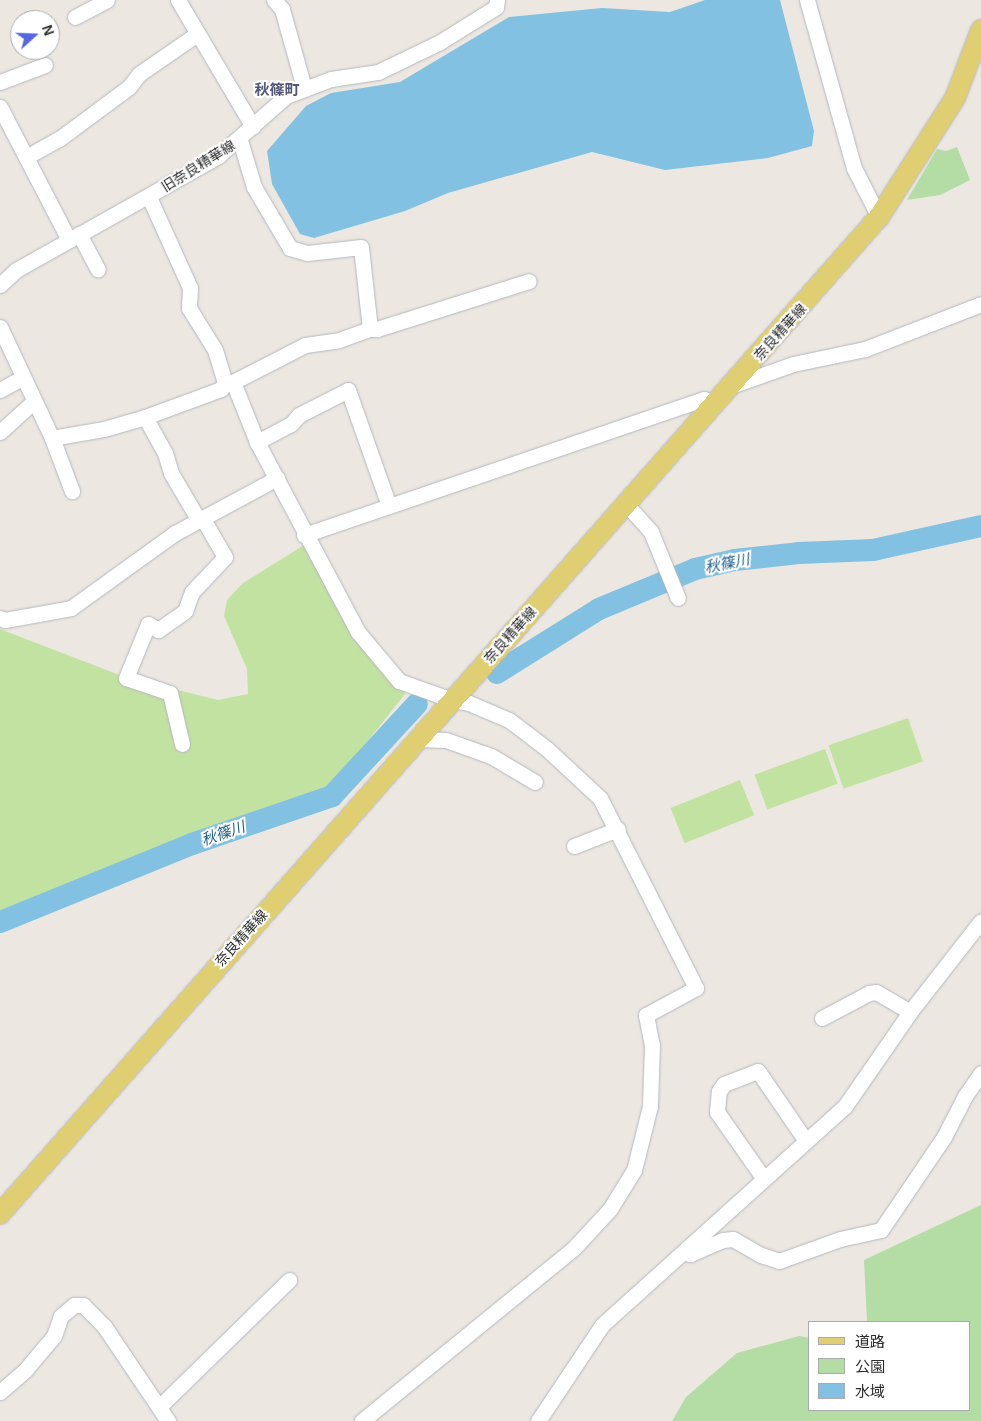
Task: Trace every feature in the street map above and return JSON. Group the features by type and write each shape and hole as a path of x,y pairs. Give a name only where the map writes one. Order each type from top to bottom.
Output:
{"main road":[{"name":"奈良精華線","path":"0,1214 879,217 955,98 981,30"}],"street":[{"path":"75,17 107,0"},
{"path":"178,0 253,127"},
{"path":"274,0 282,9 304,88"},
{"name":"旧奈良精華線","path":"0,285 16,270 150,196 240,140 276,104 304,88 331,79 378,72 440,42 496,7 497,0"},
{"path":"807,0 854,168 879,217"},
{"path":"26,157 67,133 129,87 140,74 197,34"},
{"path":"0,82 45,65"},
{"path":"0,107 26,157 74,237 98,268"},
{"path":"240,140 254,187 290,248 307,253 361,247 370,329"},
{"path":"150,196 190,288 189,308 215,350 257,442 304,534 358,632 399,681 452,700 469,703 509,720 548,749 600,798 618,829 696,988 646,1015 652,1045 650,1106 634,1170 610,1209 574,1248 362,1421"},
{"path":"52,438 104,429 146,417 221,389 229,382 306,344 339,340 370,329 377,330 529,281"},
{"path":"731,386 793,364 865,349 981,304"},
{"path":"0,327 10,345 33,402 52,438 72,491"},
{"path":"0,390 22,378"},
{"path":"257,442 291,424 299,415 348,390 389,506"},
{"path":"304,534 704,399 716,404"},
{"path":"0,432 33,402"},
{"path":"146,417 165,453 171,473 225,557 192,592 185,611 158,630 148,624 126,678 170,693 182,744"},
{"path":"0,618 5,620 71,608 201,519 277,478"},
{"path":"627,505 651,532 676,594"},
{"path":"417,739 446,740 491,756 535,782"},
{"path":"574,846 618,829"},
{"path":"538,1421 602,1325 845,1106 910,1012 981,921"},
{"path":"822,1018 869,992 876,992 910,1012"},
{"path":"764,1179 717,1112 719,1091 724,1084 758,1071 806,1141"},
{"path":"687,1248 690,1254 723,1240 733,1239 761,1255 779,1261 840,1239 881,1230 944,1137 965,1096 981,1073"},
{"path":"159,1407 289,1280"},
{"path":"0,1392 26,1369 54,1336 60,1316 74,1305 84,1305 104,1326 168,1421"}],"green space":[{"path":"957,147 970,180 940,195 907,200 937,149 946,151"},
{"path":"304,545 357,637 405,694 329,790 318,796 225,827 0,918 0,629 122,676 218,700 248,694 247,669 224,616 227,600 243,583"},
{"path":"908,718 923,761 844,789 829,745"},
{"path":"825,749 838,784 767,809 755,775"},
{"path":"740,780 754,815 685,843 670,808"},
{"path":"981,1205 981,1421 672,1421 686,1397 737,1353 799,1336 808,1338 808,1411 971,1411 971,1321 867,1321 864,1260"}],"water":[{"path":"705,0 780,0 814,131 812,146 768,158 665,170 592,152 448,193 405,211 314,238 300,234 272,184 267,151 306,106 331,93 400,82 509,17 602,8 670,12"}],"waterway":[{"name":"秋篠川","path":"497,673 599,609 695,569 735,560 799,553 873,550 981,526"},
{"name":"秋篠川","path":"0,922 192,844 332,796 417,704"}],"district":[{"name":"秋篠町","path":"277,90"}]}
